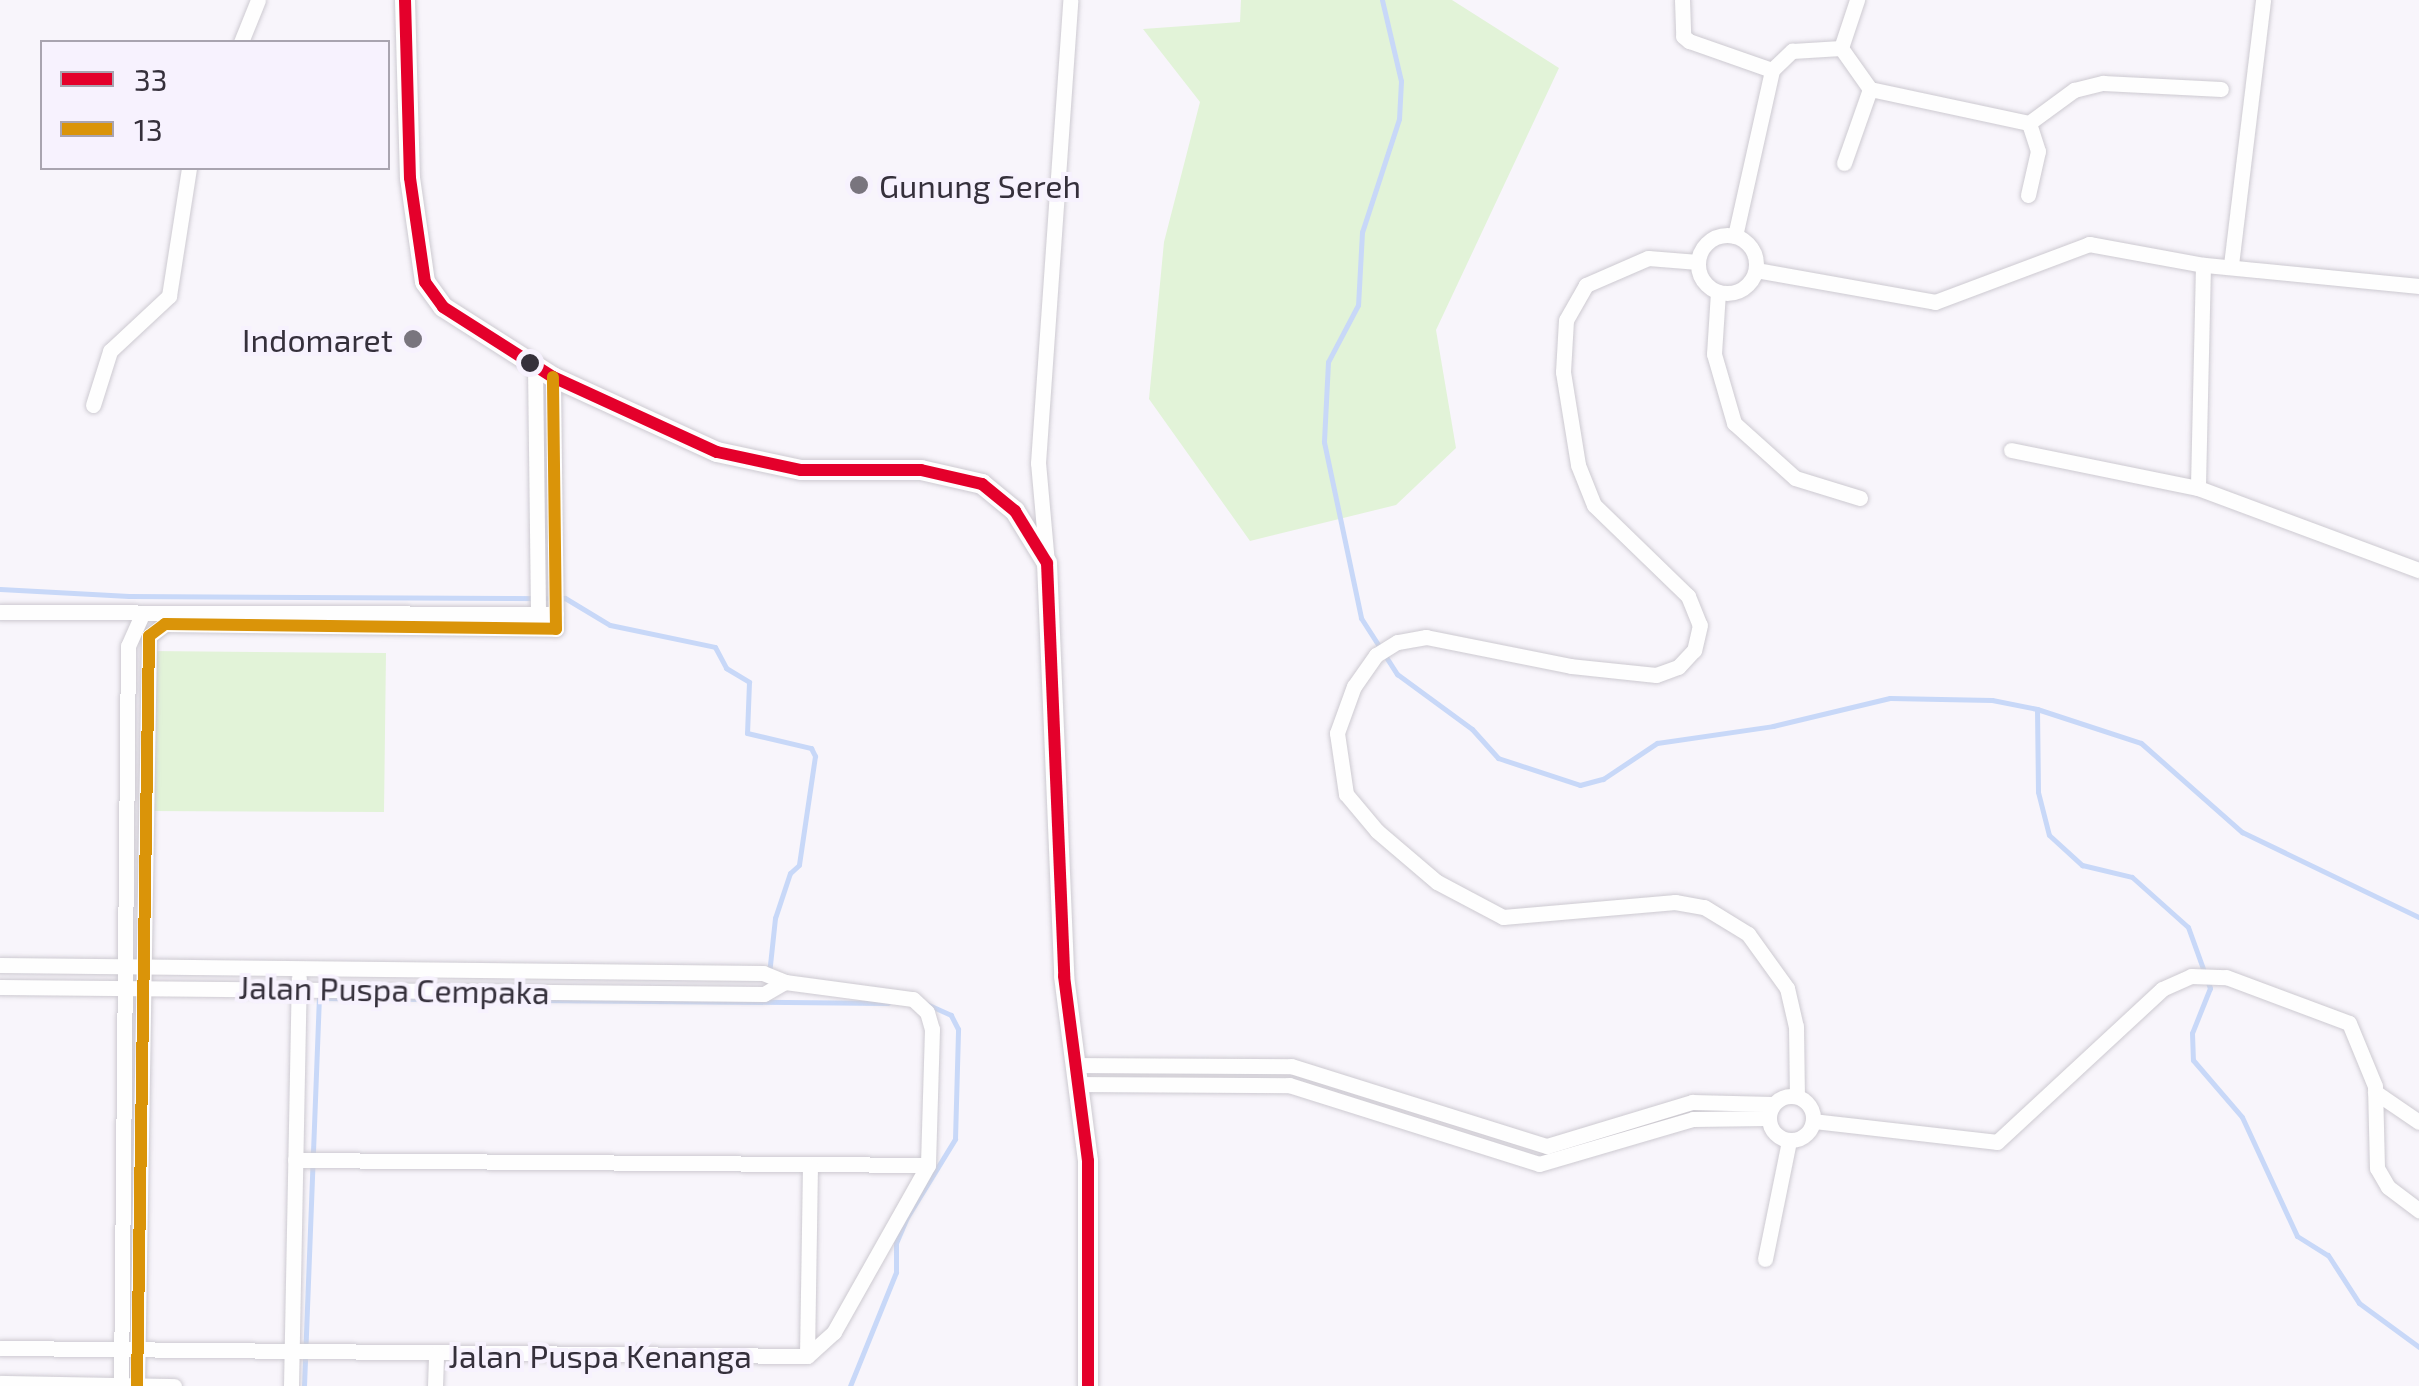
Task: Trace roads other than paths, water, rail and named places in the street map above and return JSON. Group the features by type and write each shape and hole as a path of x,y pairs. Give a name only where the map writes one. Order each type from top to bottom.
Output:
{"main road":[{"path":"405,0 410,178 425,282 443,307 544,372 758,464 921,470 982,484 1016,512 1047,563 1064,976 1088,1161 1088,1386"}],"street":[{"path":"242,40 258,0"},
{"path":"1047,563 1038,463 1070,0"},
{"path":"1682,0 1682,36 1689,42 1772,70"},
{"path":"1841,48 1856,0"},
{"path":"2231,265 2263,0"},
{"path":"1735,236 1772,70 1792,51 1841,48"},
{"path":"1841,48 1870,89 2029,123 2074,90 2103,83 2221,90"},
{"path":"1844,164 1870,89"},
{"path":"2028,196 2038,151 2029,123"},
{"path":"93,405 110,351 169,296 190,170"},
{"path":"1735,236 1752,249 1756,270 1742,290 1718,292 1702,280 1698,262 1715,238 1735,236"},
{"path":"1756,270 1935,302 2088,244 2203,265 2419,286"},
{"path":"1698,262 1648,258 1586,286 1566,320 1563,372 1578,465 1594,505 1688,596 1700,625 1694,650 1678,668 1656,675 1571,666 1426,637 1397,642 1376,655 1354,686 1337,733 1346,794 1377,832 1437,882 1503,918 1675,902 1704,907 1748,934 1787,988 1796,1026 1797,1096"},
{"path":"2198,488 2203,265"},
{"path":"1718,292 1714,354 1734,423 1795,478 1860,498"},
{"path":"0,612 538,621 556,629 544,372"},
{"path":"538,621 544,372"},
{"path":"2011,450 2198,488 2419,570"},
{"path":"129,1385 133,964 128,646 142,614"},
{"path":"133,964 146,646 155,628 538,621"},
{"path":"128,646 146,646"},
{"name":"Jalan Puspa Cempaka","path":"0,965 763,973 785,982 921,1004 932,1030 928,1165"},
{"path":"291,1386 299,970"},
{"path":"616,972 616,992"},
{"path":"763,973 764,994 785,982"},
{"path":"1813,1122 1997,1142 2162,989 2204,974 2250,982 2349,1023 2370,1066 2377,1168 2388,1187 2419,1210"},
{"name":"Jalan Puspa Cempaka","path":"0,986 764,994"},
{"path":"1078,1074 1273,1063 1547,1146 1692,1102 1771,1111"},
{"path":"1078,1074 1289,1085 1448,1138 1548,1163 1693,1119 1771,1111 1797,1096"},
{"path":"2374,1092 2419,1122"},
{"path":"1771,1111 1774,1132 1789,1140 1805,1136 1813,1122 1810,1106 1797,1096"},
{"path":"1448,1138 1455,1120"},
{"path":"1765,1259 1789,1140"},
{"path":"295,1160 928,1165"},
{"path":"807,1356 828,1341 928,1165"},
{"path":"807,1356 810,1166"},
{"name":"Jalan Puspa Kenanga","path":"0,1348 807,1356"},
{"path":"436,1354 436,1386"},
{"path":"0,1383 174,1386"}],"waterway":[{"path":"1382,0 1401,81 1399,119 1362,232 1358,305 1328,362 1324,442 1361,618 1397,674 1472,729 1498,758 1580,785 1603,779 1657,743 1773,726 1890,698 1992,700 2037,709 2141,743 2242,832 2419,917"},
{"path":"0,589 129,596 565,598 610,625 715,647 726,668 749,682 747,733 811,748 815,756 799,865 790,873 775,918 769,974"},
{"path":"2037,709 2038,792 2049,835 2082,865 2132,877 2188,927 2210,988 2192,1033 2193,1060 2242,1117 2297,1236 2328,1255 2359,1303 2419,1347"},
{"path":"304,1386 319,998 888,1003"},
{"path":"850,1386 896,1272 896,1243 906,1219 955,1139 958,1029 951,1015 924,1003"}],"place":[{"name":"Gunung Sereh","path":"859,185"},
{"name":"Indomaret","path":"413,339"}]}
